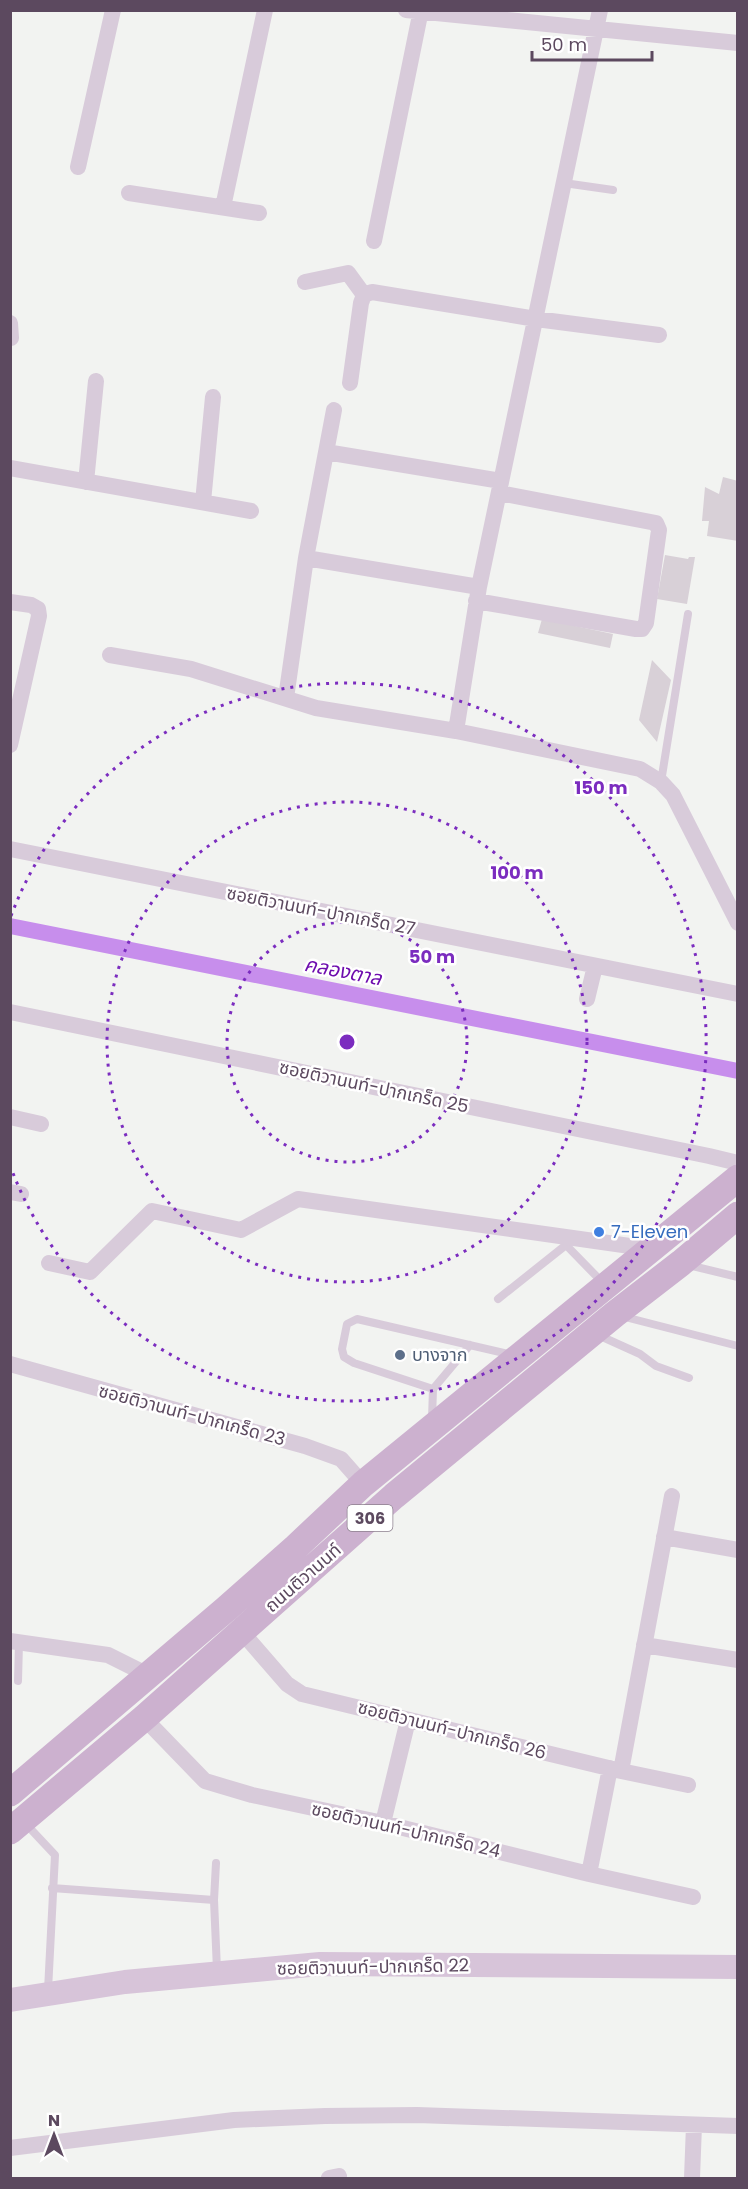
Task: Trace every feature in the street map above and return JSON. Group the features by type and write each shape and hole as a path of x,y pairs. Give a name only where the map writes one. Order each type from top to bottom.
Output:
{"main road":[{"name":"ถนนติวานนท์","path":"10,1793 296,1547 363,1484 738,1178"},
{"name":"ถนนติวานนท์","path":"16,1826 144,1718 394,1496 738,1215"}],"street":[{"path":"78,167 113,10"},
{"path":"223,207 265,10"},
{"path":"456,731 477,594 600,10"},
{"path":"374,241 416,11 738,43"},
{"path":"129,193 259,213"},
{"path":"304,282 348,273 364,295"},
{"path":"350,383 361,303 364,295 372,292 536,319 659,335"},
{"path":"10,323 11,338"},
{"path":"86,482 96,381"},
{"path":"203,502 213,397"},
{"path":"286,698 306,558 334,410"},
{"path":"306,558 636,630 642,629 646,623 659,530 656,524 500,487 326,452"},
{"path":"10,468 251,511"},
{"path":"10,602 31,605 38,609 39,616 11,737"},
{"path":"110,656 191,669 316,708 456,731 640,769 661,782 673,795 738,923"},
{"name":"ซอยติวานนท์-ปากเกร็ด 27","path":"10,849 738,994"},
{"path":"587,999 595,966"},
{"name":"ซอยติวานนท์-ปากเกร็ด 25","path":"10,1012 709,1156 738,1164"},
{"path":"10,1117 41,1124"},
{"path":"50,1263 90,1272 152,1212 241,1230 298,1199 651,1249"},
{"name":"ซอยติวานนท์-ปากเกร็ด 23","path":"10,1364 305,1446 340,1459 363,1484"},
{"path":"589,1874 644,1645 672,1496"},
{"path":"664,1537 738,1550"},
{"name":"ซอยติวานนท์-ปากเกร็ด 26","path":"241,1632 287,1684 303,1694 688,1785"},
{"path":"15,1642 108,1655 148,1675"},
{"path":"644,1645 738,1660"},
{"name":"ซอยติวานนท์-ปากเกร็ด 24","path":"144,1718 205,1781 252,1795 383,1823 693,1897"},
{"path":"383,1823 408,1719"},
{"name":"ซอยติวานนท์-ปากเกร็ด 22","path":"10,2000 125,1982 320,1964 738,1967"},
{"path":"10,2148 234,2120 325,2116 417,2115 738,2126"},
{"path":"693,2178 694,2125"}],"lane":[{"path":"564,183 613,190"},
{"path":"661,782 688,614"},
{"path":"498,1299 566,1245 606,1286"},
{"path":"681,1263 738,1277"},
{"path":"615,1314 738,1346"},
{"path":"433,1389 354,1363 344,1357 342,1348 346,1324 357,1319 519,1357"},
{"path":"594,1333 640,1354 656,1366 689,1378"},
{"path":"431,1428 433,1389 470,1345"},
{"path":"15,1642 18,1681"},
{"path":"16,1826 55,1855 48,1993"},
{"path":"216,1863 214,1900 218,1972"},
{"path":"52,1888 214,1900"}],"building":[{"path":"723,477 738,481 738,541 707,536 709,521 702,521 705,487 719,494"},
{"path":"665,555 688,559 695,557 687,604 657,599"},
{"path":"542,619 613,634 610,648 538,633"},
{"path":"652,660 671,680 657,742 639,720"}],"waterway":[{"name":"คลองตาล","path":"10,926 738,1071"}],"place":[{"name":"7-Eleven","path":"599,1232"},
{"name":"บางจาก","path":"400,1355"}]}
